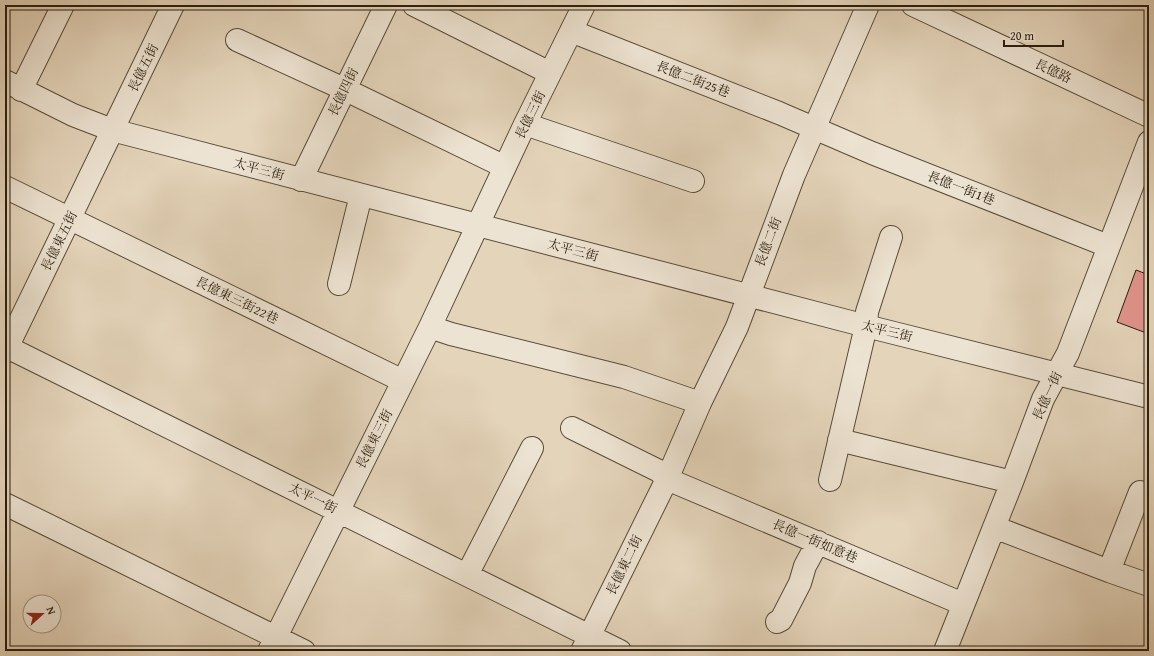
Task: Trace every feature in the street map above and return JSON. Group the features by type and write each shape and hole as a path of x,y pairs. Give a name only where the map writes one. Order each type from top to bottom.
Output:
{"street":[{"path":"13,85 63,5"},
{"name":"長億五街","path":"112,130 173,5"},
{"name":"長億四街","path":"301,180 386,5"},
{"path":"414,5 550,73"},
{"name":"長億三街","path":"478,225 525,124 584,5"},
{"name":"長億二街","path":"667,479 700,403 737,327 794,175 868,5"},
{"name":"長億路","path":"913,5 1149,116"},
{"name":"長億二街25巷","path":"571,31 815,128"},
{"path":"237,40 344,89 505,167"},
{"name":"太平三街","path":"13,85 73,115 112,130 748,296 1149,397"},
{"path":"525,124 693,181"},
{"name":"長億一街1巷","path":"815,128 872,153 1108,246"},
{"name":"長億東五街","path":"6,348 112,130"},
{"name":"長億一街","path":"945,651 1043,399 1068,353 1149,142"},
{"name":"長億東三街22巷","path":"5,187 403,382"},
{"path":"339,284 361,195"},
{"name":"長億東三街","path":"272,644 403,382 478,225"},
{"path":"830,480 866,326 867,312 891,237"},
{"path":"430,327 451,334 624,377 700,403"},
{"name":"太平一街","path":"6,348 467,575 585,643 620,651"},
{"name":"長億一街如意巷","path":"572,428 659,471 667,479 963,604"},
{"path":"839,440 1012,482"},
{"path":"467,575 532,448"},
{"name":"長億東二街","path":"585,643 667,479"},
{"path":"1109,571 1140,492"},
{"path":"5,504 272,644 304,651"},
{"path":"994,527 1149,585"},
{"path":"777,622 781,620 800,583 806,566 818,542"}],"building":[{"path":"1136,270 1149,275 1149,334 1117,322"}]}
